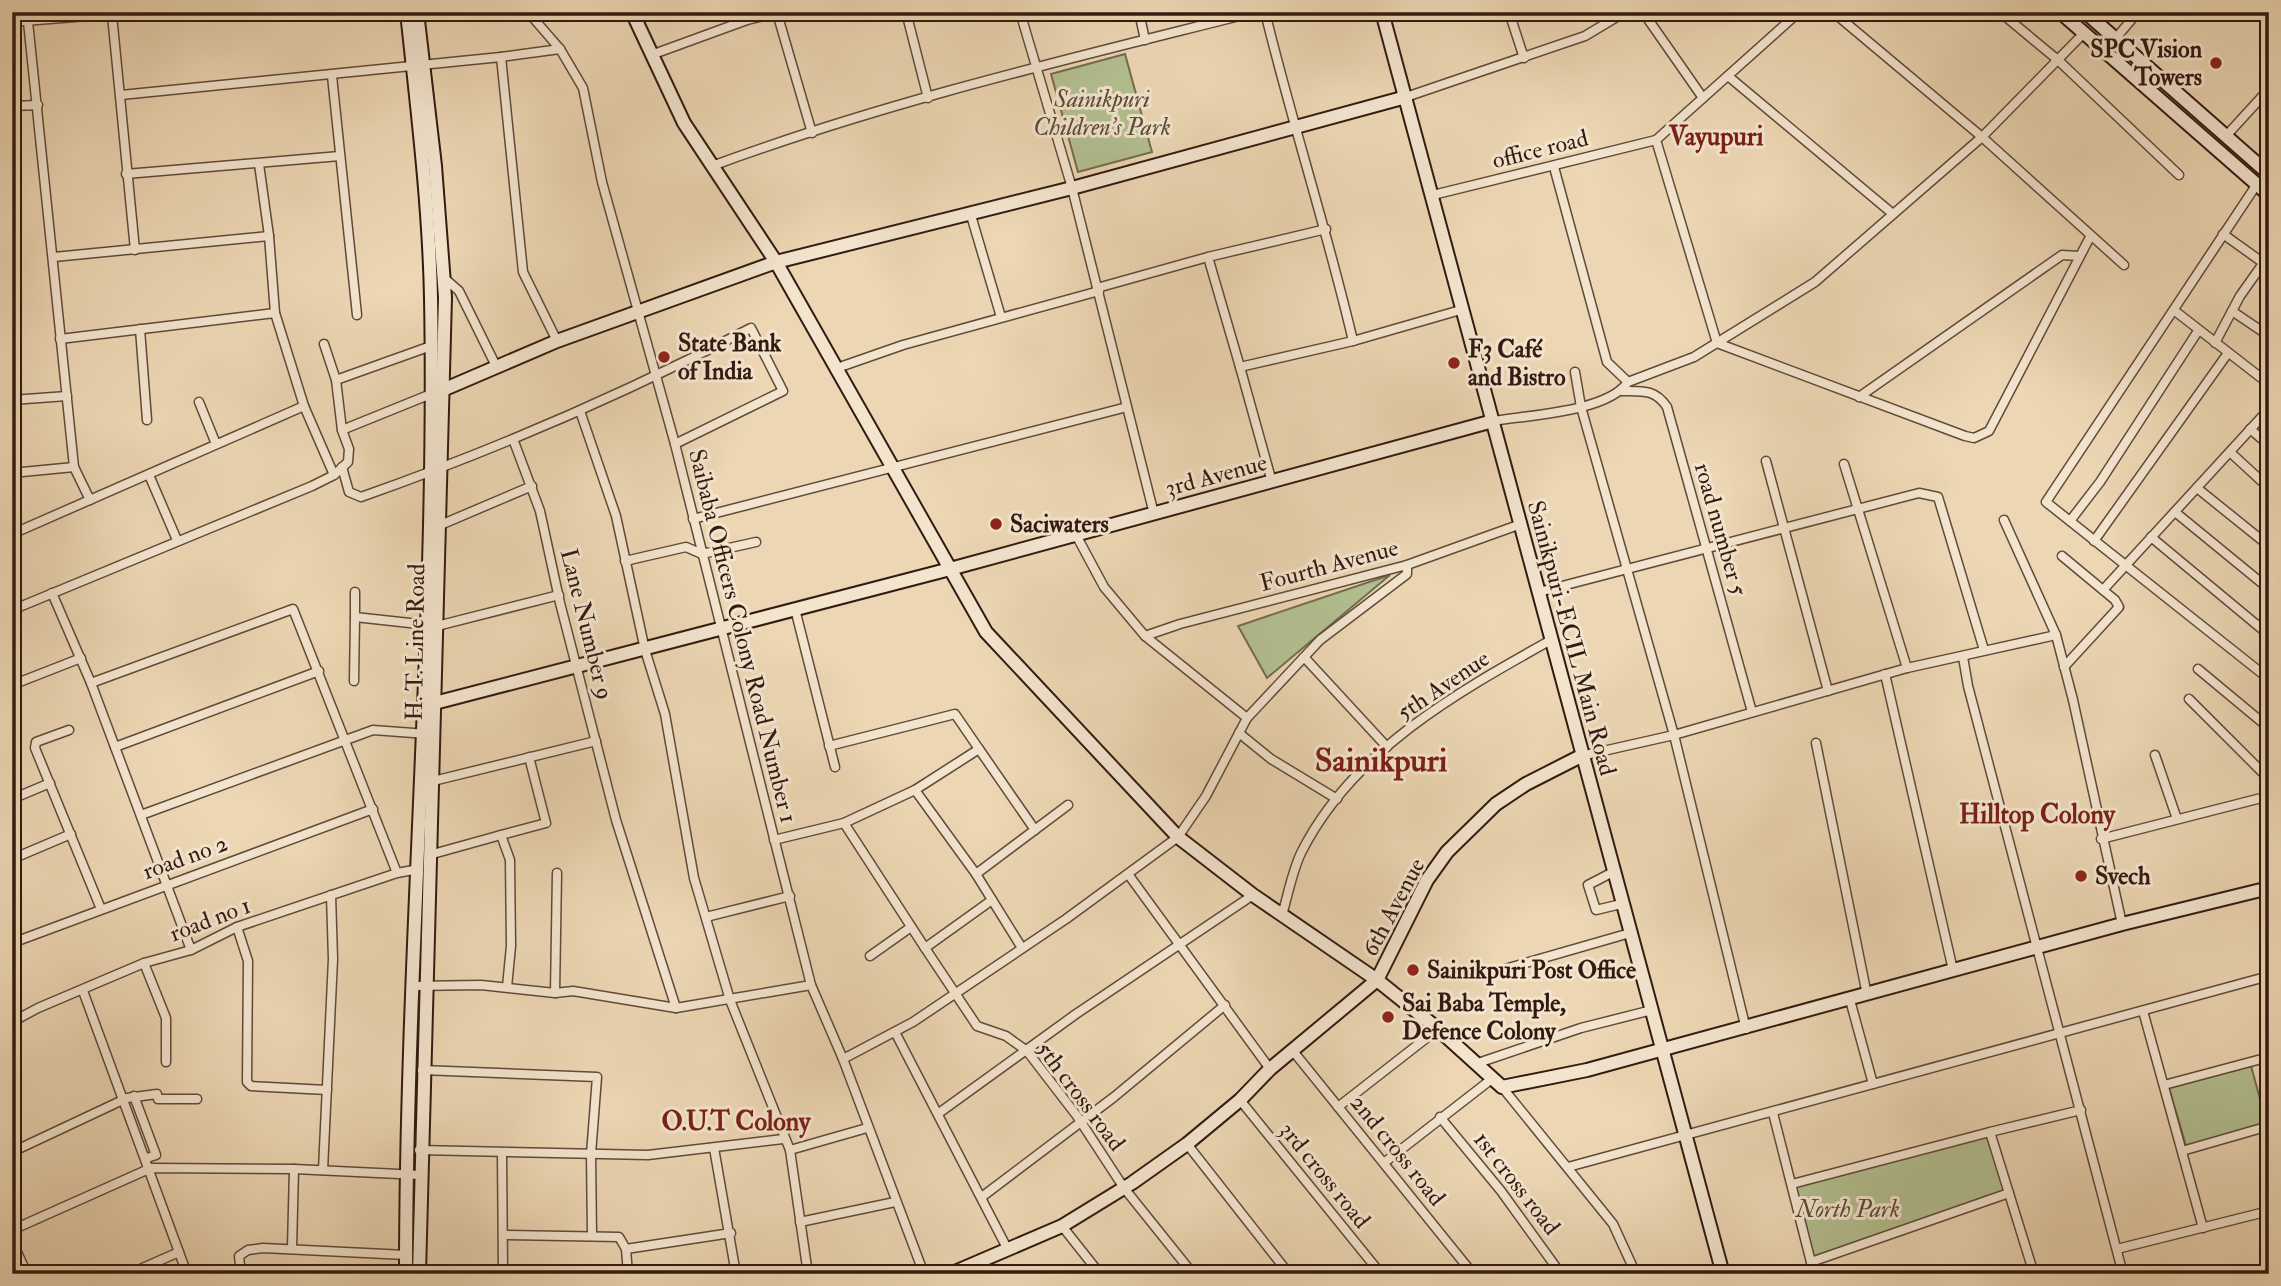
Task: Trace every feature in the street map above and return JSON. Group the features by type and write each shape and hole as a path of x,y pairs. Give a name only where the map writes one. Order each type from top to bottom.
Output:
{"street":[{"path":"12,22 27,17 137,12"},
{"name":"H. T. Line Road","path":"407,12 418,66"},
{"name":"H. T. Line Road","path":"418,12 418,66 437,276 436,470 428,734 432,781 429,855 423,869"},
{"name":"Saibaba Officers Colony Road Number 1","path":"528,12 560,49 583,88 602,181 676,444 811,985 924,1274"},
{"path":"632,12 684,123 776,262 986,632 1178,837 1253,895 1377,980 1478,1063 1498,1083 1613,1224 1634,1273"},
{"path":"906,12 928,98"},
{"path":"1020,12 1072,188 1154,514"},
{"path":"1139,12 1145,40"},
{"path":"712,166 789,138 928,98 1255,12"},
{"path":"1265,12 1326,229 1353,341"},
{"name":"Sainikpuri-ECIL Main Road","path":"1382,12 1723,1274"},
{"path":"1509,12 1524,58"},
{"path":"342,430 557,341 776,262 1072,188 1406,97 1585,36 1625,12"},
{"path":"1643,12 1703,98"},
{"path":"1717,343 1656,140 1799,12"},
{"path":"1833,12 1982,137 2124,265"},
{"path":"2000,12 2059,61 2179,175"},
{"path":"2060,12 2269,195"},
{"path":"2085,12 2269,174"},
{"path":"2115,39 2138,12"},
{"path":"651,55 747,19 778,13 812,133"},
{"path":"112,15 135,250"},
{"path":"27,17 74,467 90,500"},
{"path":"1493,421 1581,407 1622,391 1628,382 1694,357 1815,282 1982,137 2084,33"},
{"path":"121,95 332,76 560,49"},
{"path":"501,57 523,272 557,341"},
{"path":"332,76 357,315"},
{"path":"1728,76 1893,214"},
{"path":"2226,136 2269,89"},
{"path":"12,106 38,105"},
{"name":"office road","path":"1433,195 1656,140"},
{"path":"126,174 341,156"},
{"path":"259,164 270,236 275,313 304,406 334,475"},
{"path":"1554,167 1607,362 1628,382"},
{"path":"2257,184 2046,502 2094,541 2128,564 2269,679"},
{"path":"970,212 1001,317"},
{"path":"837,368 902,345 1208,257 1326,229"},
{"path":"2215,343 2232,311 2267,261 2223,234"},
{"path":"54,257 270,236"},
{"path":"1717,343 1965,436 1981,437 1989,431 2090,237"},
{"path":"1860,397 2062,255 2078,256"},
{"path":"1208,257 1272,482"},
{"path":"437,276 459,291 496,366"},
{"name":"H. T. Line Road","path":"437,276 432,346 437,392"},
{"path":"1240,367 1353,341 1464,309"},
{"path":"2175,311 2269,384"},
{"path":"2232,311 2269,335"},
{"path":"60,339 275,313"},
{"path":"342,467 349,492 360,497 436,470 580,411 658,376 751,328 783,391 676,444"},
{"path":"140,329 147,421"},
{"path":"2070,521 2100,482 2198,331"},
{"path":"12,610 177,540 286,498 334,475 348,462 349,449 342,430 336,380 324,344"},
{"path":"336,380 432,346"},
{"path":"2094,541 2228,353"},
{"path":"1575,372 1581,407 1674,735 1746,1029"},
{"name":"road number 5","path":"1622,391 1647,391 1659,396 1667,407 1752,712"},
{"path":"12,400 66,396"},
{"path":"199,402 216,444"},
{"path":"12,534 304,406"},
{"path":"693,519 1127,407"},
{"path":"2103,590 2269,409"},
{"path":"580,411 616,516 645,650 665,714 694,878 730,1000 783,1139 790,1150 808,1274"},
{"name":"3rd Avenue","path":"429,706 950,569 1493,421"},
{"path":"2250,429 2269,445"},
{"name":"Lane Number 9","path":"513,439 532,486 616,820 676,1009"},
{"path":"2231,453 2269,488"},
{"path":"1766,461 1828,691"},
{"path":"1844,464 1907,668"},
{"path":"12,473 74,467"},
{"path":"149,475 177,540"},
{"path":"434,528 532,486"},
{"path":"2197,488 2269,546"},
{"path":"1539,592 1919,493 1938,497 1984,650"},
{"path":"2175,512 2269,589"},
{"path":"2004,520 2056,635 2122,924"},
{"name":"Fourth Avenue","path":"1145,636 1180,624 1407,565 1521,524"},
{"path":"1075,533 1104,587 1145,636 1247,718"},
{"path":"2151,537 2269,635"},
{"path":"625,561 686,547 702,554 756,542"},
{"path":"2062,556 2119,607 2064,667"},
{"path":"842,1059 895,1032 1022,948 1178,837 1206,796 1247,718 1320,640 1407,574 1407,565"},
{"path":"354,681 355,592"},
{"path":"52,593 91,683 191,950"},
{"path":"355,617 431,625 559,595"},
{"path":"91,683 293,609 397,873"},
{"path":"795,609 835,767"},
{"path":"1581,756 1674,735 1907,668 2056,635"},
{"name":"5th Avenue","path":"1282,915 1301,854 1337,799 1387,747 1451,696 1551,640"},
{"path":"1304,657 1387,747"},
{"path":"1963,657 1968,686 2062,1033 2123,1274"},
{"path":"12,685 80,658"},
{"path":"2198,669 2269,727"},
{"path":"115,747 319,671"},
{"path":"1885,674 1953,970"},
{"path":"2189,699 2269,779"},
{"path":"829,746 955,715 1035,830"},
{"path":"69,730 34,744 101,909"},
{"path":"141,815 339,745 345,739 373,730 428,734"},
{"path":"1239,733 1271,759 1337,799"},
{"name":"H. T. Line Road","path":"419,1274 414,1150 423,869 419,785 428,734"},
{"path":"419,785 596,741"},
{"path":"1816,743 1867,995"},
{"path":"774,840 844,823 915,790 979,749"},
{"path":"2155,755 2177,819"},
{"name":"6th Avenue","path":"1377,980 1427,880 1447,852 1496,804 1526,784 1581,756"},
{"path":"429,855 546,823 529,757"},
{"path":"12,799 50,783"},
{"path":"915,790 976,874 1022,948"},
{"path":"2101,839 2269,796"},
{"path":"976,874 1068,805"},
{"name":"road no 2","path":"12,943 373,809"},
{"name":"5th cross road","path":"844,823 977,1026 1006,1036 1027,1051 1081,1122 1124,1188 1193,1274"},
{"path":"12,859 71,834"},
{"path":"502,835 510,860 511,946 507,987"},
{"name":"road no 1","path":"12,1022 38,1007 83,991 144,963 191,950 237,927 397,873 423,869"},
{"path":"1613,872 1588,886 1596,910 1621,904"},
{"path":"555,993 557,873"},
{"path":"1128,873 1270,1069"},
{"path":"1385,1162 1440,1117 1498,1083 1587,1070 1663,1048 1746,1029 2122,924 2269,888"},
{"path":"323,1170 333,959 331,895"},
{"path":"706,917 790,895"},
{"path":"939,1113 1253,895"},
{"path":"925,948 992,900"},
{"path":"237,927 248,961 249,1084 327,1090"},
{"path":"870,957 911,927"},
{"path":"1504,969 1630,933"},
{"path":"144,963 166,1018 166,1062"},
{"path":"1568,1167 2269,976"},
{"path":"950,1274 1062,1226 1124,1188 1187,1144 1240,1100 1270,1069 1377,980"},
{"path":"420,986 507,987 555,993 573,991 676,1009 811,985"},
{"path":"83,991 121,1100 151,1168 187,1274"},
{"path":"1850,1000 1872,1084"},
{"path":"983,1196 1081,1122 1225,1004"},
{"path":"1478,1063 1581,1028 1652,1010"},
{"path":"2143,1011 2203,1228"},
{"path":"1338,1107 1438,1029"},
{"path":"895,1032 983,1196 1008,1250"},
{"name":"2nd cross road","path":"1293,1051 1473,1274"},
{"path":"2164,1086 2269,1057"},
{"path":"417,1070 597,1077 591,1154 592,1235"},
{"path":"12,1152 134,1096 157,1094 158,1099 197,1099"},
{"path":"134,1096 156,1155 147,1158"},
{"name":"3rd cross road","path":"1240,1100 1381,1274"},
{"path":"1791,1184 2081,1110"},
{"path":"1773,1113 1814,1274"},
{"name":"1st cross road","path":"1440,1117 1501,1191 1561,1274"},
{"path":"2182,1151 2269,1126"},
{"path":"790,1150 867,1128"},
{"path":"1990,1132 2033,1272 2021,1274"},
{"path":"414,1150 648,1155 783,1139"},
{"path":"1187,1144 1289,1274"},
{"path":"714,1148 731,1233 736,1274"},
{"path":"502,1153 503,1274"},
{"path":"12,1230 151,1168 294,1169 414,1175"},
{"path":"292,1248 294,1169"},
{"name":"H. T. Line Road","path":"406,1274 414,1175"},
{"path":"1811,1262 2009,1193"},
{"path":"800,1222 895,1202"},
{"path":"2116,1249 2269,1211"},
{"path":"1062,1226 1100,1274"},
{"path":"626,1249 731,1233"},
{"path":"503,1235 619,1237 626,1249 628,1274"},
{"path":"12,1241 27,1274"},
{"path":"241,1274 239,1255 248,1250 292,1248 406,1255"},
{"path":"130,1274 179,1252"}],"green space":[{"name":"Sainikpuri Children's Park","path":"1125,54 1152,152 1078,172 1051,74"},
{"path":"1390,575 1267,678 1238,626"},
{"path":"2251,1066 2267,1124 2186,1146 2169,1088"},
{"name":"North Park","path":"1990,1132 2009,1193 1811,1262 1792,1184"}],"place":[{"name":"SPC Vision Towers","path":"2216,63"},
{"name":"State Bank of India","path":"664,357"},
{"name":"F3 Café and Bistro","path":"1454,363"},
{"name":"Saciwaters","path":"996,524"},
{"name":"Svech","path":"2081,876"},
{"name":"Sainikpuri Post Office","path":"1413,970"},
{"name":"Sai Baba Temple, Defence Colony","path":"1388,1017"}],"district":[{"name":"Vayupuri","path":"1716,136"},
{"name":"Sainikpuri","path":"1381,760"},
{"name":"Hilltop Colony","path":"2037,814"},
{"name":"O.U.T Colony","path":"736,1121"}]}
